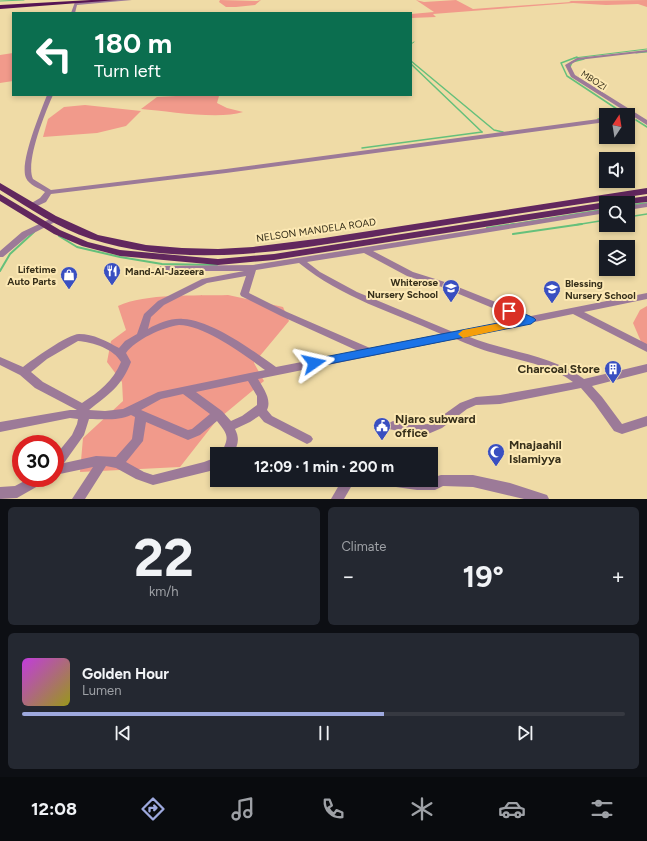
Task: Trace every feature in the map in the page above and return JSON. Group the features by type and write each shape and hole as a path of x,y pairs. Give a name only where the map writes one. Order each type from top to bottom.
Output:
{"highway":[{"path":"0,4 37,0"},
{"path":"49,2 54,0"},
{"path":"0,4 100,0"},
{"path":"0,4 76,3 116,0"}],"main road":[{"name":"NELSON MANDELA ROAD","path":"0,186 55,220 95,237 140,247 179,252 232,252 270,249 647,191"},
{"name":"NELSON MANDELA ROAD","path":"0,197 43,224 85,244 120,253 218,262 274,257 599,206"},
{"path":"635,201 647,199"}],"street":[{"path":"73,12 76,3 130,0"},
{"name":"MBOZI","path":"623,108 573,76 566,65 577,59 647,51"},
{"path":"50,96 40,119 28,164 27,174 29,179 49,192 234,170 599,121"},
{"path":"635,116 647,114"},
{"name":"MBOZI","path":"635,116 647,123"},
{"path":"33,206 43,200 49,192"},
{"path":"635,207 647,205"},
{"path":"141,336 147,316 161,303 205,281 301,261 599,212"},
{"path":"0,255 18,238 43,224 55,220"},
{"path":"367,251 410,274 445,285 531,320"},
{"path":"301,261 311,271 335,284 455,336 485,347 517,354 554,367 584,384 605,408 618,428 647,421"},
{"path":"161,268 252,270"},
{"path":"252,270 244,294 284,314 369,352"},
{"path":"136,413 158,396 274,371 455,336 647,296"},
{"path":"574,311 647,348"},
{"path":"121,353 130,340 167,324 184,322 195,324 257,358 274,371"},
{"path":"0,426 84,411 113,386 123,371 126,362 121,353 93,339 77,337 44,356 24,372"},
{"path":"0,361 24,372 39,385 84,411 105,415 136,413 188,435 196,432 218,414"},
{"path":"392,426 424,429 432,428 457,408 477,401 506,399 584,384 647,368"},
{"path":"229,427 261,410 264,402 251,376"},
{"path":"185,390 218,414 229,427 233,444 231,447"},
{"path":"261,410 268,419 307,439"},
{"path":"64,455 77,439 82,428 84,411"},
{"path":"118,463 137,441 139,434 136,413"},
{"path":"78,499 103,461"},
{"path":"64,468 90,462 103,461 118,463 145,479 153,480 210,465"},
{"path":"438,482 441,480 473,481 510,489 543,499"},
{"path":"0,492 16,492 25,487"},
{"path":"337,499 345,487"}],"shaded area":[{"path":"220,0 261,0 255,5 226,7 219,2"},
{"path":"416,0 424,2 456,0 473,9 571,2 569,1 647,0 647,7 638,4 606,5 573,3 433,14 436,17 412,18 412,14 434,12"},
{"path":"12,53 12,81 0,83 0,55"},
{"path":"219,96 217,103 227,108 243,112 207,115 141,109 157,97"},
{"path":"85,105 141,111 126,126 97,133 43,137 48,119 64,107"},
{"path":"228,295 283,307 289,321 254,363 264,381 216,421 180,467 80,472 83,438 123,401 122,382 107,362 111,341 126,330 118,306 129,302 156,297"},
{"path":"647,306 647,349 642,344 633,323 640,310"}],"waterway":[{"path":"0,1 24,0"},
{"path":"574,58 647,49"},
{"path":"636,53 647,52"},
{"path":"574,58 561,63 567,76 615,108"},
{"path":"570,67 572,62 584,59"},
{"path":"412,62 494,130 503,132"},
{"path":"362,148 482,132 412,65"},
{"path":"636,120 647,127"},
{"path":"635,204 647,203"},
{"path":"508,225 599,210"},
{"path":"635,216 647,214"},
{"path":"575,225 599,221"},
{"path":"487,228 514,224"},
{"path":"513,234 582,224"},
{"path":"0,271 10,254 34,232"},
{"path":"59,236 77,247 120,257 162,264 217,265"}],"slow traffic":[{"path":"463,334 511,324"}],"place":[{"name":"Mand-Al-Jazeera","path":"112,286"},
{"name":"Lifetime Auto Parts","path":"69,290"},
{"name":"Whiterose Nursery School","path":"451,303"},
{"name":"Blessing Nursery School","path":"552,304"},
{"name":"Charcoal Store","path":"613,384"},
{"name":"Njaro subward office","path":"382,441"},
{"name":"Mnajaahil Islamiyya","path":"496,467"}],"route":[{"path":"314,363 531,320 509,311"}]}
